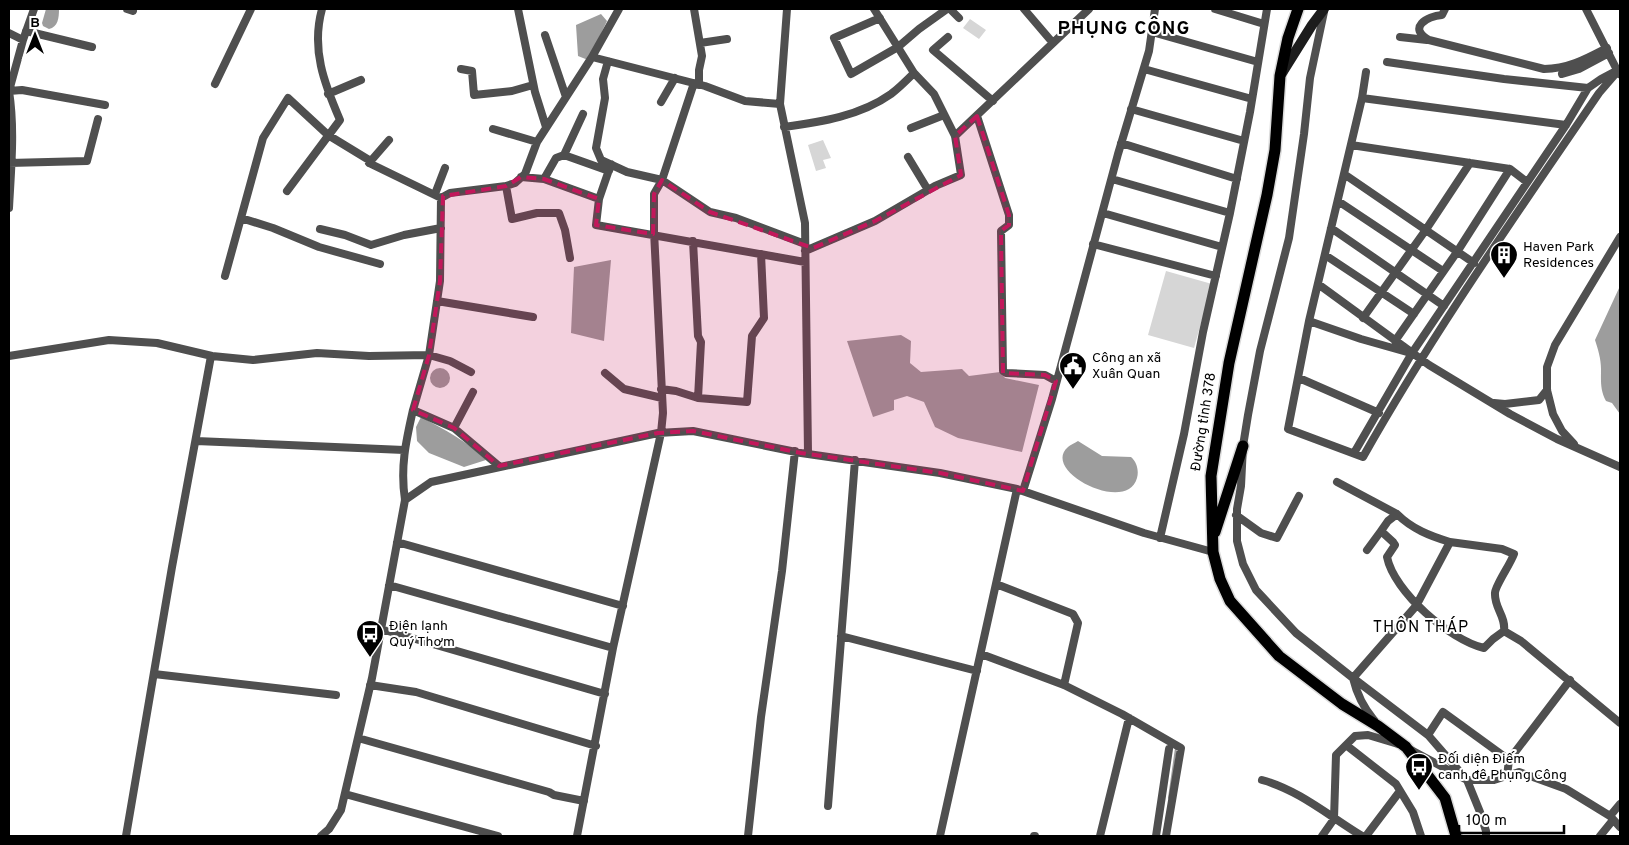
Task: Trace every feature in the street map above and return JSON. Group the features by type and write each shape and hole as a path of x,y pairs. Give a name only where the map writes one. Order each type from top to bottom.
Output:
{"main road":[{"name":"Đường tỉnh 378","path":"1298,9 1288,38 1280,76 1275,150 1267,195 1229,363 1210,476 1213,552 1220,579 1230,601 1279,656 1342,704 1378,726 1406,747 1445,798 1456,836"},
{"path":"1280,76 1312,25 1325,9"},
{"path":"1213,539 1243,446"}],"street":[{"path":"34,9 9,91 22,90 105,105"},
{"path":"215,84 251,9"},
{"path":"287,191 340,120 325,86 317,50 318,23 322,9"},
{"path":"518,9 533,85 546,127"},
{"path":"225,276 263,138 288,98 328,135 369,160 369,162 438,196 506,186 515,183 525,174 537,142 592,58 619,9"},
{"path":"577,836 596,746 613,648 662,433 654,194 662,180 697,84 702,56 694,9"},
{"path":"787,9 780,104 805,223 808,453"},
{"path":"564,154 610,168 662,180 710,212 736,218 805,248 875,221 928,190 961,175 955,136 934,94 914,73 874,9"},
{"path":"880,18 834,38 851,74 898,47 918,29 949,9 959,18"},
{"path":"1024,9 1053,43"},
{"path":"955,136 1088,9"},
{"path":"940,836 996,584 1020,490 1056,381 1121,143 1144,69 1149,51 1155,9"},
{"path":"1215,9 1264,24"},
{"path":"1160,538 1184,434 1203,332 1237,179 1267,9"},
{"path":"1325,9 1310,78 1304,134 1288,238 1260,351 1243,446 1241,486 1236,515 1237,541 1243,564 1256,590 1296,633 1428,734 1467,780 1480,812 1486,836"},
{"path":"1429,40 1422,36 1420,25 1423,20 1442,15 1445,9"},
{"path":"1586,9 1619,73"},
{"path":"26,31 92,47"},
{"path":"1152,32 1258,62"},
{"path":"9,33 23,40"},
{"path":"545,34 566,97"},
{"path":"948,37 933,50 993,101"},
{"path":"1400,37 1429,40 1544,69 1563,68 1608,50"},
{"path":"700,43 727,39"},
{"path":"1562,74 1579,69 1608,50"},
{"path":"592,58 697,84 745,101 780,104"},
{"path":"608,61 603,80 606,98 596,148 601,160 610,168"},
{"path":"1387,62 1504,79 1588,88"},
{"path":"461,69 472,71 474,95 512,91 533,85"},
{"path":"1144,69 1252,99"},
{"path":"1366,72 1362,98 1309,321 1288,429 1363,457 1421,360 1599,93 1619,73"},
{"path":"784,127 825,121 860,110 892,94 914,73"},
{"path":"1354,453 1376,412 1412,354 1566,125 1588,88 1601,79 1619,73"},
{"path":"661,102 675,78"},
{"path":"328,94 361,80"},
{"path":"9,91 12,108 9,208"},
{"path":"1362,98 1566,125"},
{"path":"1131,109 1244,141"},
{"path":"544,179 556,158 564,154 583,114"},
{"path":"911,128 944,115"},
{"path":"977,116 1009,214 1009,225 1001,231 1003,370 1006,373 1045,375 1056,381"},
{"path":"10,163 87,162 98,119"},
{"path":"492,129 537,142"},
{"path":"369,162 389,140"},
{"path":"1121,143 1237,179"},
{"path":"1351,144 1510,169 1527,182"},
{"path":"908,157 928,190"},
{"path":"1363,318 1425,231 1470,163"},
{"path":"321,836 330,833 341,810 345,794 370,685 405,500 402,485 404,450 429,354 440,281 441,228 438,196 445,168"},
{"path":"610,168 599,200 596,225 805,262"},
{"path":"1395,341 1457,252 1510,169"},
{"path":"1344,174 1474,263"},
{"path":"521,177 544,179 599,200"},
{"path":"1112,179 1230,213"},
{"path":"506,186 512,219 537,213 559,213 565,230 570,258"},
{"path":"1338,201 1443,271"},
{"path":"1103,213 1222,247"},
{"path":"241,218 273,228 319,247 380,264"},
{"path":"320,228 371,245 404,235 441,228"},
{"path":"1331,228 1444,306"},
{"path":"1584,451 1566,435 1553,414 1546,390 1547,367 1555,345 1620,237"},
{"path":"693,241 698,336 701,342 698,398"},
{"path":"1093,244 1216,276"},
{"path":"661,389 676,391 698,398 747,402 752,336 764,318 761,254"},
{"path":"1325,255 1414,314"},
{"path":"1318,284 1412,354 1490,402 1531,426 1620,467"},
{"path":"437,301 533,317"},
{"path":"1309,321 1360,339 1412,354"},
{"path":"9,356 109,340 157,343 211,356 253,360 317,353 369,356 429,354 450,361 470,372"},
{"path":"126,836 211,356"},
{"path":"605,373 624,389 662,398"},
{"path":"1299,378 1386,416"},
{"path":"1490,402 1506,404 1539,400 1546,390"},
{"path":"454,428 473,392"},
{"path":"413,410 454,428 499,466"},
{"path":"405,500 432,482 499,466 662,433 693,431 795,451 940,472 1020,490 1160,538 1213,552"},
{"path":"196,441 404,450"},
{"path":"748,836 761,717 782,571 795,451"},
{"path":"828,806 855,460"},
{"path":"1338,482 1397,514 1406,523 1426,534 1450,542 1502,550 1514,554 1502,580 1496,586 1497,604 1505,622 1504,631 1484,648 1474,646 1436,622 1416,606 1390,569 1387,557 1395,545 1381,531"},
{"path":"1236,515 1261,533 1277,538 1299,496"},
{"path":"1367,550 1388,521 1397,514"},
{"path":"397,542 623,606"},
{"path":"1353,678 1416,606 1450,542"},
{"path":"996,584 1074,614 1078,622 1064,685"},
{"path":"389,585 613,648"},
{"path":"381,629 605,694"},
{"path":"1504,631 1521,641 1620,723"},
{"path":"841,636 977,671"},
{"path":"981,654 1064,685 1129,718 1181,748 1166,836"},
{"path":"154,674 336,696"},
{"path":"1353,678 1356,692 1363,706 1378,726"},
{"path":"1507,776 1509,760 1570,680"},
{"path":"370,685 416,692 596,746"},
{"path":"1428,734 1443,712 1509,760"},
{"path":"1100,836 1129,718"},
{"path":"1322,836 1334,819 1336,755 1355,736 1368,735 1406,747 1467,780 1494,780 1519,772 1566,789 1612,818 1620,827"},
{"path":"358,738 554,795 584,801"},
{"path":"1346,745 1390,779 1400,791 1413,812 1421,836"},
{"path":"1156,836 1169,749"},
{"path":"1262,780 1286,788 1362,836"},
{"path":"1366,836 1400,791"},
{"path":"345,794 498,836"},
{"path":"1600,836 1620,804"}],"highlighted area":[{"path":"977,116 1009,215 1009,225 1001,231 1003,373 1045,375 1056,381 1023,491 940,473 801,453 693,431 658,433 499,466 454,428 413,410 429,355 440,281 443,196 506,186 521,177 544,179 599,199 596,225 653,234 654,194 662,180 710,212 813,248 875,221 961,175 955,136"}],"shaded area":[{"path":"46,9 59,9 56,24 49,29 43,26 42,23"},
{"path":"601,14 607,21 588,60 578,56 576,25"},
{"path":"970,19 986,30 979,39 963,28"},
{"path":"823,140 831,158 823,160 826,168 816,171 808,145"},
{"path":"611,260 604,341 571,333 574,267"},
{"path":"1166,271 1212,284 1194,348 1148,335"},
{"path":"1620,286 1620,414 1612,403 1606,401 1603,393 1600,362 1595,340"},
{"path":"901,335 911,341 910,363 921,372 962,369 969,376 1000,372 1005,378 1039,385 1022,452 958,438 935,427 924,402 907,396 894,400 894,410 873,417 847,341"},
{"path":"440,368 447,371 450,378 447,385 440,388 433,385 430,378 433,371"},
{"path":"421,417 463,441 486,460 464,467 429,453 417,441 416,427"},
{"path":"1078,441 1102,456 1131,457 1136,464 1138,472 1137,478 1130,488 1118,492 1103,491 1075,477 1066,467 1063,457 1068,447"}],"waterway":[{"path":"1169,798 1176,748"}],"place":[{"name":"Haven Park Residences","path":"1504,279"},
{"name":"Công an xã Xuân Quan","path":"1073,390"},
{"name":"Điện lạnh Quý Thơm","path":"370,658"},
{"name":"Đối diện Điếm canh đê Phụng Công","path":"1419,791"}],"district":[{"name":"PHỤNG CÔNG","path":"1124,29"},
{"name":"THÔN THÁP","path":"1421,628"}]}
